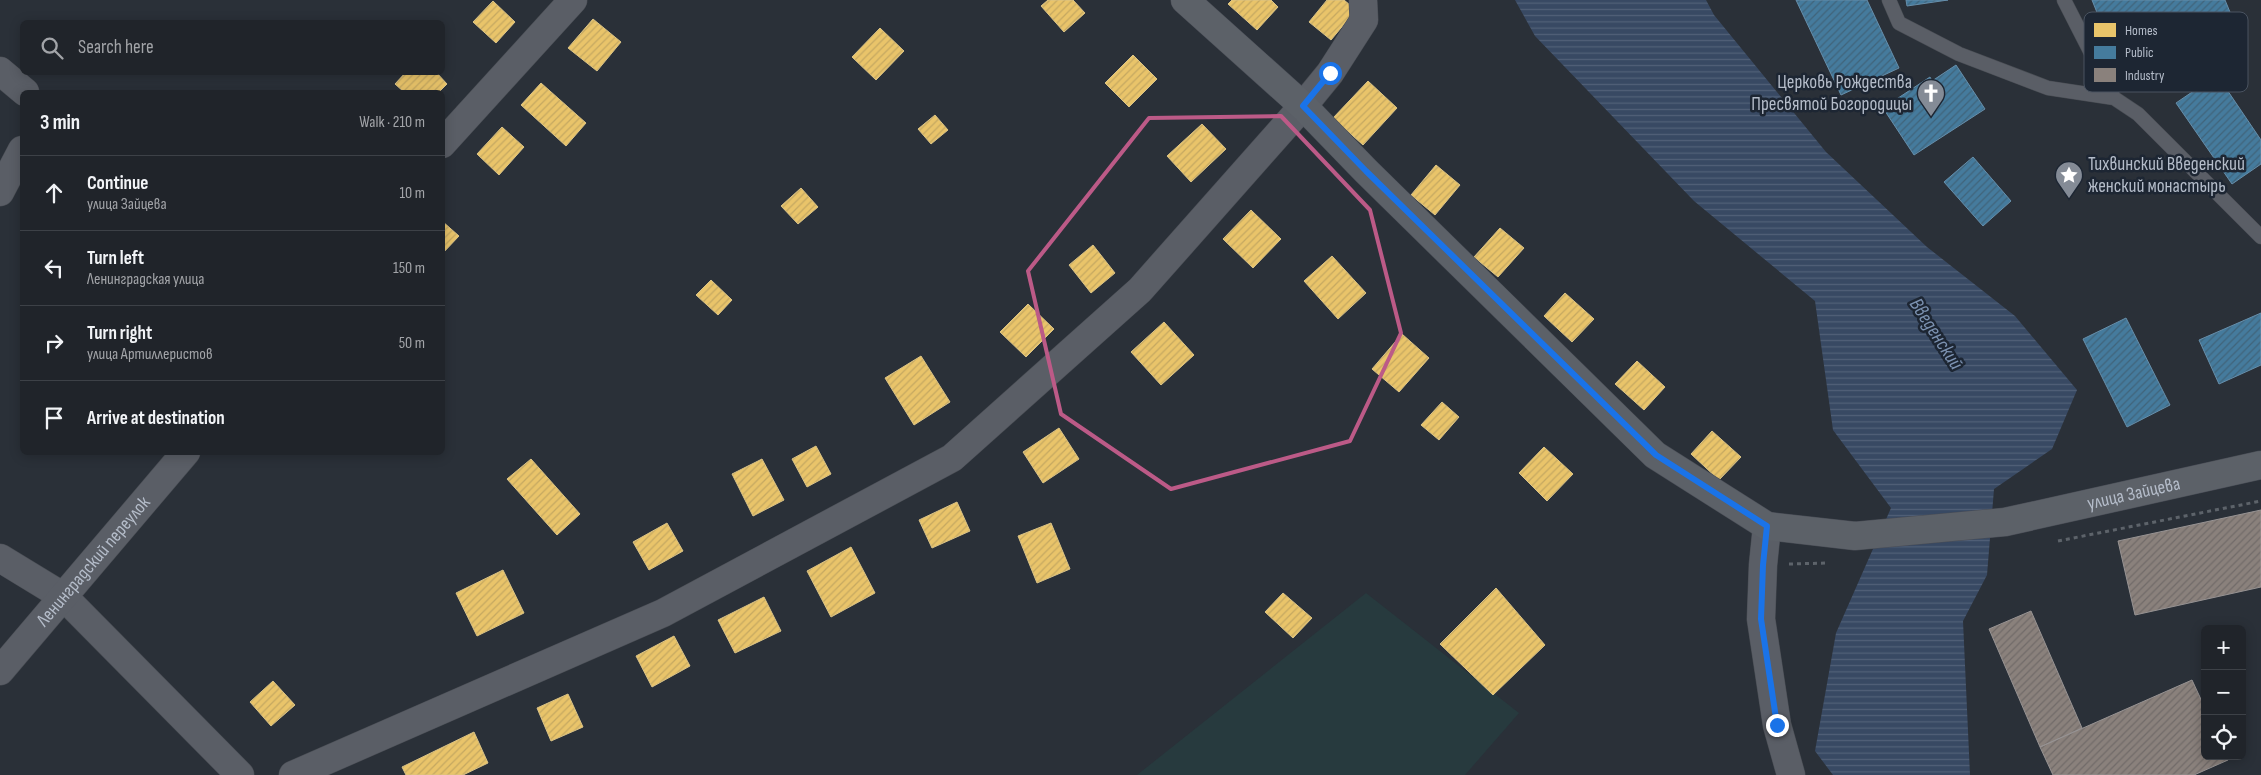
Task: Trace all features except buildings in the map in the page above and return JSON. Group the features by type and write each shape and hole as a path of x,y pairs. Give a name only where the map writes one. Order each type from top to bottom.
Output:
{"main road":[{"path":"1185,0 1303,106 1656,455 1767,526"},
{"name":"улица Зайцева","path":"1767,526 1855,536 2005,522 2261,466"}],"street":[{"path":"445,141 573,0"},
{"path":"292,775 663,613 952,458 1140,290 1330,73 1364,20 1363,0"},
{"path":"0,71 23,90"},
{"path":"0,192 20,154"},
{"name":"Ленинградский переулок","path":"0,670 183,455"},
{"path":"1767,526 1761,619 1777,725 1791,775"},
{"path":"0,558 64,597 240,775"}],"lane":[{"path":"1889,0 1899,23 1959,54 2048,88 2114,98 2138,114 2261,237"},
{"path":"2064,0 2084,39"},
{"path":"2111,92 2114,98"}],"path":[{"path":"2055,541 2261,501"},
{"path":"1763,565 1830,563"}],"highlighted area":[{"path":"1281,116 1370,210 1401,333 1350,441 1171,489 1061,414 1028,271 1149,118"}],"green space":[{"path":"1366,593 1519,713 1465,775 1137,775"}],"water":[{"name":"Введенский","path":"1515,0 1706,0 1714,15 1826,152 1927,247 2015,316 2077,390 2052,449 1994,489 1987,575 1963,621 1970,775 1833,775 1815,751 1836,633 1891,508 1833,430 1815,301 1694,201 1535,36"}],"place":[{"name":"Церковь Рождества Пресвятой Богородицы","path":"1931,117"},
{"name":"Тихвинский Введенский женский монастырь","path":"2069,199"}],"route":[{"path":"1330,73 1303,106 1366,171 1656,455 1767,526 1761,619 1777,725"}]}
